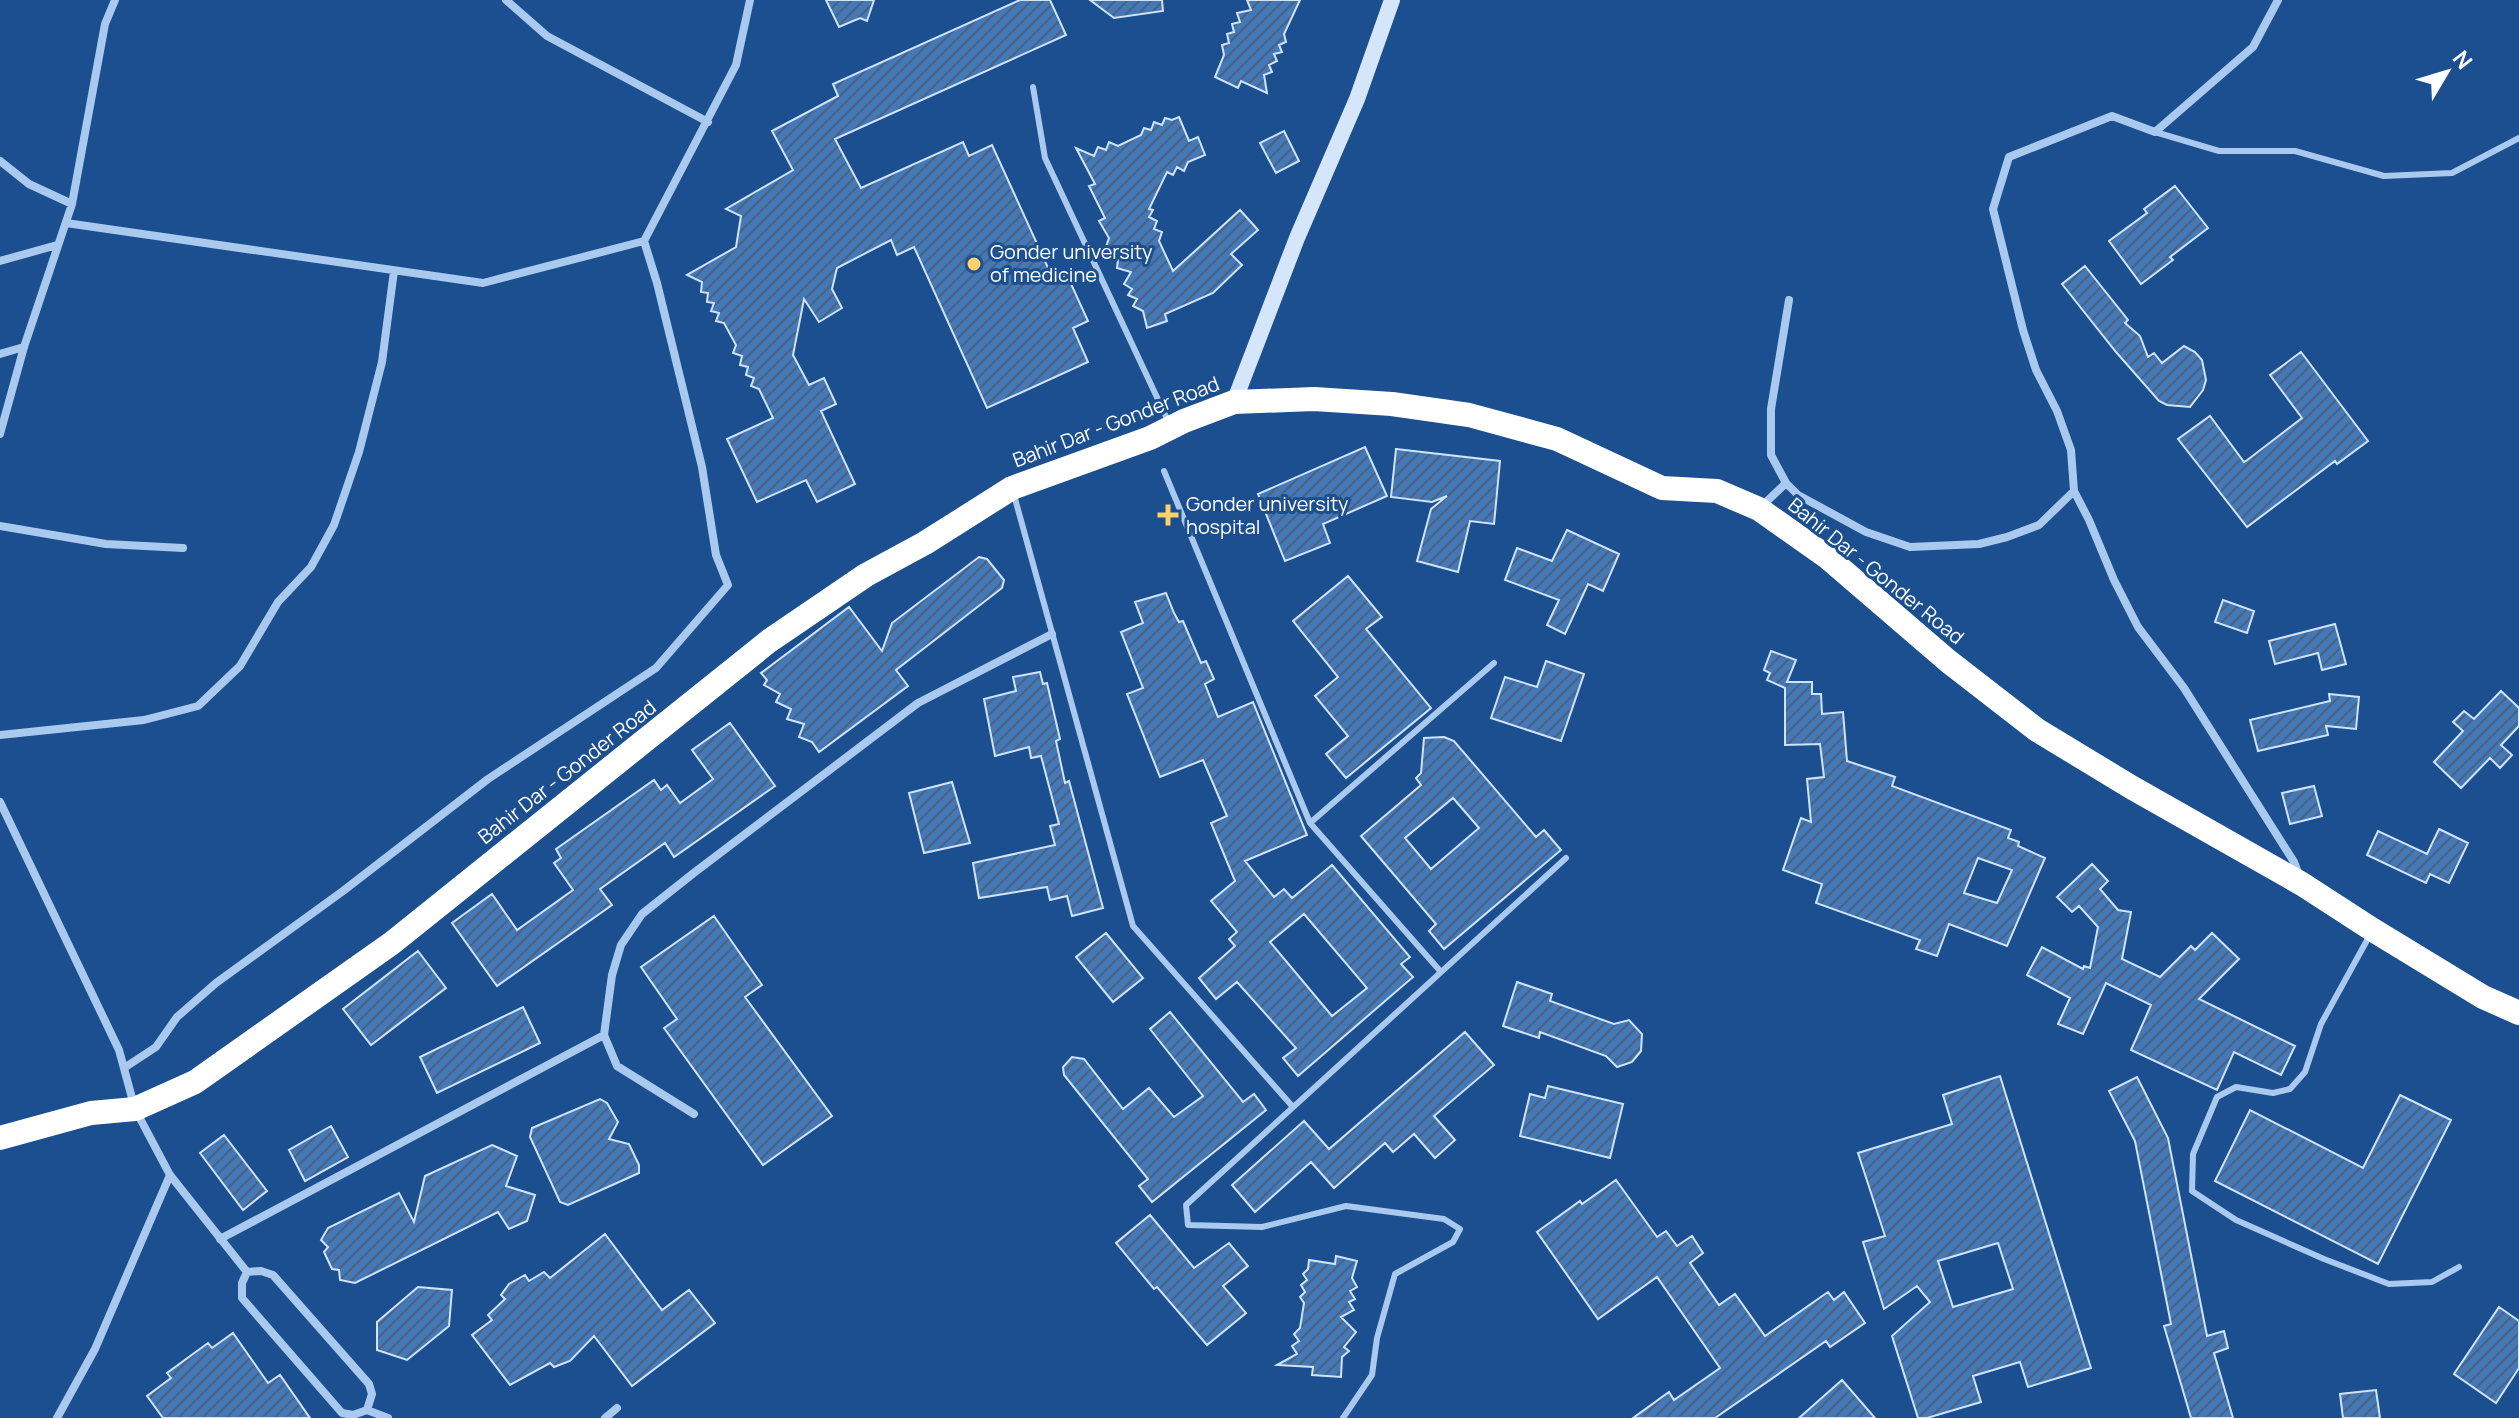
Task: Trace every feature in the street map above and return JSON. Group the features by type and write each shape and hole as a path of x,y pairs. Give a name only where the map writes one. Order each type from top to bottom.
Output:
{"highway":[{"name":"Bahir Dar - Gonder Road","path":"0,1138 91,1113 135,1109 195,1082 392,943 769,641 866,575 925,543 1012,488 1150,438 1234,402 1314,399 1392,404 1469,415 1557,439 1662,488 1717,491 1759,509 1827,557 1948,661 2037,730 2302,884 2483,997 2519,1013"}],"street":[{"path":"0,434 24,347 72,204 105,24 115,0"},
{"path":"506,0 547,36 708,122"},
{"path":"124,1068 156,1047 177,1017 216,983 343,891 488,779 656,668 728,585 716,555 702,467 644,241 736,65 750,0"},
{"path":"1234,402 1297,238 1357,99 1392,0"},
{"path":"2278,0 2253,47 2155,132 2112,116 2009,157 1993,209 2023,330 2036,370 2057,411 2071,450 2074,491 2114,580 2138,627 2184,688 2252,794 2294,862 2302,884"},
{"path":"0,161 29,184 72,204"},
{"path":"66,223 483,283 644,241"},
{"path":"0,261 57,245"},
{"path":"0,735 144,720 198,706 240,666 278,602 311,567 334,525 359,452 382,362 394,271"},
{"path":"1789,300 1771,409 1771,455 1786,483 1798,495 1866,532 1910,547 1979,544 2007,537 2039,525 2074,491"},
{"path":"0,354 24,347"},
{"path":"1759,509 1786,483"},
{"path":"0,526 106,544 183,548"},
{"path":"694,1114 617,1066 604,1035 612,975 621,945 642,914 918,703 1052,634"},
{"path":"0,802 119,1050 135,1109 170,1175 247,1272"},
{"path":"220,1239 604,1035"},
{"path":"57,1418 95,1349 170,1175"},
{"path":"247,1272 261,1271 273,1275 369,1384 372,1394 367,1410"},
{"path":"247,1272 242,1283 242,1298 342,1413 353,1415 367,1410 388,1418"},
{"path":"605,1418 617,1408"}],"lane":[{"path":"1033,87 1045,158 1171,427"},
{"path":"2155,132 2219,151 2295,151 2384,176 2452,173 2519,138"},
{"path":"1164,471 1310,823 1441,972"},
{"path":"1012,488 1133,926 1293,1107"},
{"path":"1310,823 1494,663"},
{"path":"1343,1418 1372,1375 1377,1338 1395,1274 1453,1242 1460,1229 1444,1219 1346,1206 1262,1227 1188,1225 1186,1205 1566,858"},
{"path":"2373,930 2321,1024 2305,1072 2290,1089 2273,1093 2236,1087 2217,1097 2193,1154 2192,1191 2236,1220 2389,1284 2432,1282 2459,1267"}],"building":[{"path":"826,0 874,0 867,21 860,18 839,27"},
{"path":"1020,0 1050,0 1066,35 835,139 861,188 963,142 969,156 992,145 1054,281 1067,275 1088,321 1073,328 1088,362 987,408 914,247 897,255 891,240 837,268 832,289 842,308 819,322 804,299 793,355 809,385 824,378 836,404 821,411 855,484 817,502 806,480 757,502 727,439 773,418 759,389 751,386 754,378 746,375 748,367 740,365 742,356 733,353 736,345 724,323 716,321 719,313 711,311 714,303 707,302 708,293 701,292 702,282 687,275 736,247 741,216 726,209 793,170 772,131 838,96 833,84"},
{"path":"1090,0 1162,0 1163,11 1114,18"},
{"path":"1247,0 1300,0 1284,34 1286,42 1279,45 1282,52 1274,54 1277,61 1269,65 1272,72 1264,75 1267,93 1241,81 1238,88 1215,77 1224,55 1222,45 1229,43 1227,34 1234,32 1232,24 1240,22 1237,13 1251,10"},
{"path":"1179,117 1189,141 1198,137 1205,155 1188,162 1184,171 1177,167 1173,175 1167,172 1149,209 1153,210 1149,217 1157,221 1154,229 1162,232 1159,241 1173,271 1240,210 1258,230 1231,254 1242,265 1213,293 1165,314 1167,321 1147,328 1143,311 1133,306 1137,299 1128,295 1132,289 1124,284 1131,272 1117,268 1118,259 1112,260 1113,248 1106,247 1109,238 1099,221 1105,218 1089,186 1095,184 1076,148 1094,156 1098,147 1106,150 1109,142 1118,146 1141,135 1144,128 1151,130 1154,122 1162,125 1165,118 1172,120"},
{"path":"1284,131 1299,161 1276,173 1260,143"},
{"path":"2175,186 2208,228 2141,284 2109,241 2147,213 2144,209"},
{"path":"2085,266 2128,320 2125,323 2140,336 2148,357 2154,353 2162,363 2184,346 2202,360 2206,380 2203,390 2190,407 2167,405 2159,401 2062,284"},
{"path":"2301,352 2368,441 2337,464 2335,461 2247,527 2178,439 2210,416 2246,461 2302,418 2270,375"},
{"path":"1365,447 1387,496 1323,524 1330,543 1285,561 1258,494"},
{"path":"1396,449 1500,461 1494,524 1470,521 1458,572 1417,561 1431,509 1447,496 1432,502 1391,497"},
{"path":"1567,530 1619,554 1603,591 1588,584 1565,634 1547,625 1559,600 1505,580 1517,548 1552,561"},
{"path":"979,557 987,559 1004,580 1002,588 896,670 908,686 819,752 812,742 799,737 804,724 787,719 791,709 776,702 780,694 764,685 767,680 761,673 849,607 882,651 892,623"},
{"path":"1348,576 1382,617 1366,629 1431,708 1346,778 1326,754 1348,736 1315,696 1338,677 1293,621"},
{"path":"1166,593 1179,622 1183,621 1201,663 1206,661 1214,679 1205,684 1218,717 1253,702 1307,835 1245,861 1274,897 1284,889 1292,898 1332,865 1410,957 1401,964 1413,977 1298,1076 1283,1058 1296,1048 1237,982 1216,999 1199,978 1235,946 1229,939 1237,932 1211,901 1235,881 1211,823 1227,816 1203,760 1160,777 1127,694 1143,688 1121,632 1143,623 1135,602","holes":["1304,914 1367,988 1332,1016 1270,942"]},
{"path":"2223,600 2254,611 2247,633 2215,622"},
{"path":"2335,624 2346,664 2322,670 2318,653 2275,664 2269,641"},
{"path":"1771,651 1796,660 1787,682 1812,682 1812,694 1821,694 1822,714 1843,712 1847,761 1895,777 1892,786 2011,830 2008,838 2045,858 2007,946 1949,924 1937,956 1916,949 1920,940 1816,903 1822,884 1783,870 1801,818 1811,822 1807,779 1824,777 1820,744 1785,745 1785,688 1767,680 1770,673 1764,670","holes":["1978,858 2012,870 1997,903 1964,893"]},
{"path":"1546,661 1584,674 1561,741 1491,718 1505,677 1537,687"},
{"path":"1040,672 1043,684 1047,683 1060,739 1056,741 1065,783 1069,781 1103,908 1072,916 1067,896 1050,900 1047,887 979,898 973,863 1055,845 1050,826 1059,824 1041,756 1031,758 1029,747 995,756 984,699 1016,691 1013,677"},
{"path":"2501,691 2519,708 2519,726 2501,745 2512,755 2500,768 2490,758 2461,788 2434,762 2463,731 2453,722 2464,711 2474,719"},
{"path":"2329,694 2359,697 2356,729 2326,726 2328,735 2258,751 2250,720 2330,701"},
{"path":"730,723 775,786 674,857 665,843 600,889 612,905 497,986 452,923 492,894 517,930 573,890 554,863 561,858 556,849 654,780 661,790 667,785 680,803 713,779 692,750"},
{"path":"1444,737 1454,741 1536,837 1544,830 1561,850 1444,949 1429,931 1436,924 1361,836 1421,785 1416,778 1421,773 1424,738","holes":["1453,798 1479,828 1431,869 1405,838"]},
{"path":"952,782 970,843 924,853 909,793"},
{"path":"2314,786 2322,816 2290,824 2282,793"},
{"path":"2439,829 2468,843 2449,883 2430,874 2426,883 2367,855 2378,831 2427,854"},
{"path":"2092,864 2108,881 2100,889 2118,910 2131,912 2122,959 2160,977 2191,946 2195,950 2212,933 2239,959 2199,999 2295,1046 2281,1075 2234,1052 2217,1090 2131,1050 2151,1005 2106,983 2083,1034 2058,1024 2070,998 2027,975 2042,947 2083,969 2084,966 2090,968 2098,927 2079,906 2072,912 2057,897"},
{"path":"714,916 762,985 745,997 832,1116 763,1165 664,1028 677,1019 641,967"},
{"path":"1106,933 1143,978 1113,1002 1076,957"},
{"path":"418,951 446,988 371,1045 343,1009"},
{"path":"1517,982 1552,994 1550,1001 1614,1024 1629,1020 1642,1034 1641,1051 1632,1062 1617,1067 1606,1056 1540,1032 1539,1038 1503,1026"},
{"path":"523,1007 540,1043 437,1093 420,1057"},
{"path":"1170,1012 1243,1102 1254,1094 1266,1110 1152,1202 1139,1186 1148,1179 1064,1075 1063,1067 1072,1057 1084,1059 1123,1109 1149,1088 1174,1117 1203,1096 1150,1029"},
{"path":"1465,1032 1494,1065 1434,1116 1455,1140 1435,1158 1414,1134 1393,1152 1385,1143 1334,1188 1311,1162 1255,1212 1232,1185 1304,1121 1329,1149"},
{"path":"2000,1076 2091,1368 2028,1387 2020,1362 1973,1376 1981,1402 1918,1418 1892,1336 1930,1302 1917,1286 1884,1309 1863,1242 1885,1236 1858,1153 1952,1124 1943,1095","holes":["1998,1243 2013,1289 1953,1307 1938,1261"]},
{"path":"2137,1077 2168,1138 2207,1336 2224,1331 2228,1348 2214,1353 2233,1418 2191,1418 2164,1326 2171,1324 2135,1141 2109,1091"},
{"path":"1548,1086 1623,1104 1610,1158 1520,1136 1530,1094 1545,1098"},
{"path":"2400,1095 2451,1120 2378,1264 2215,1181 2250,1110 2363,1168"},
{"path":"600,1099 607,1103 618,1122 609,1139 629,1144 639,1165 639,1173 568,1205 560,1202 530,1137 532,1128"},
{"path":"331,1126 348,1157 305,1181 289,1150"},
{"path":"224,1135 267,1191 243,1210 200,1153"},
{"path":"492,1145 517,1156 506,1186 535,1195 527,1221 509,1229 498,1212 355,1283 340,1280 339,1270 332,1269 324,1252 328,1247 321,1240 328,1228 399,1193 414,1222 425,1176"},
{"path":"1616,1180 1657,1237 1666,1231 1677,1246 1692,1236 1703,1253 1690,1263 1719,1305 1735,1294 1765,1336 1828,1292 1834,1300 1844,1292 1865,1323 1830,1347 1826,1341 1715,1418 1633,1418 1669,1392 1674,1400 1720,1368 1657,1277 1598,1319 1537,1232"},
{"path":"1150,1215 1194,1268 1229,1243 1248,1266 1223,1286 1246,1313 1207,1345 1116,1243"},
{"path":"605,1234 662,1310 689,1290 715,1323 632,1386 594,1336 570,1361 554,1367 550,1363 510,1385 472,1335 492,1320 488,1315 505,1299 501,1295 509,1284 525,1275 529,1281 544,1272 550,1278"},
{"path":"1336,1256 1357,1261 1352,1278 1357,1287 1350,1291 1355,1299 1349,1302 1354,1310 1341,1317 1356,1332 1344,1347 1349,1351 1342,1357 1341,1377 1312,1375 1313,1367 1277,1365 1297,1354 1292,1346 1299,1341 1294,1334 1300,1328 1304,1303 1300,1297 1305,1292 1301,1285 1307,1280 1303,1274 1308,1269 1309,1260 1335,1264"},
{"path":"418,1287 452,1290 449,1326 407,1360 377,1350 377,1322"},
{"path":"2499,1307 2519,1321 2519,1368 2496,1403 2454,1374"},
{"path":"233,1333 268,1383 280,1375 310,1418 163,1418 147,1396 171,1378 167,1373 208,1343 212,1348"},
{"path":"1842,1380 1875,1418 1799,1418"},
{"path":"2376,1390 2380,1418 2343,1418 2340,1394"}],"place":[{"name":"Gonder university of medicine","path":"974,264"},
{"name":"Gonder university hospital","path":"1168,515"}]}
